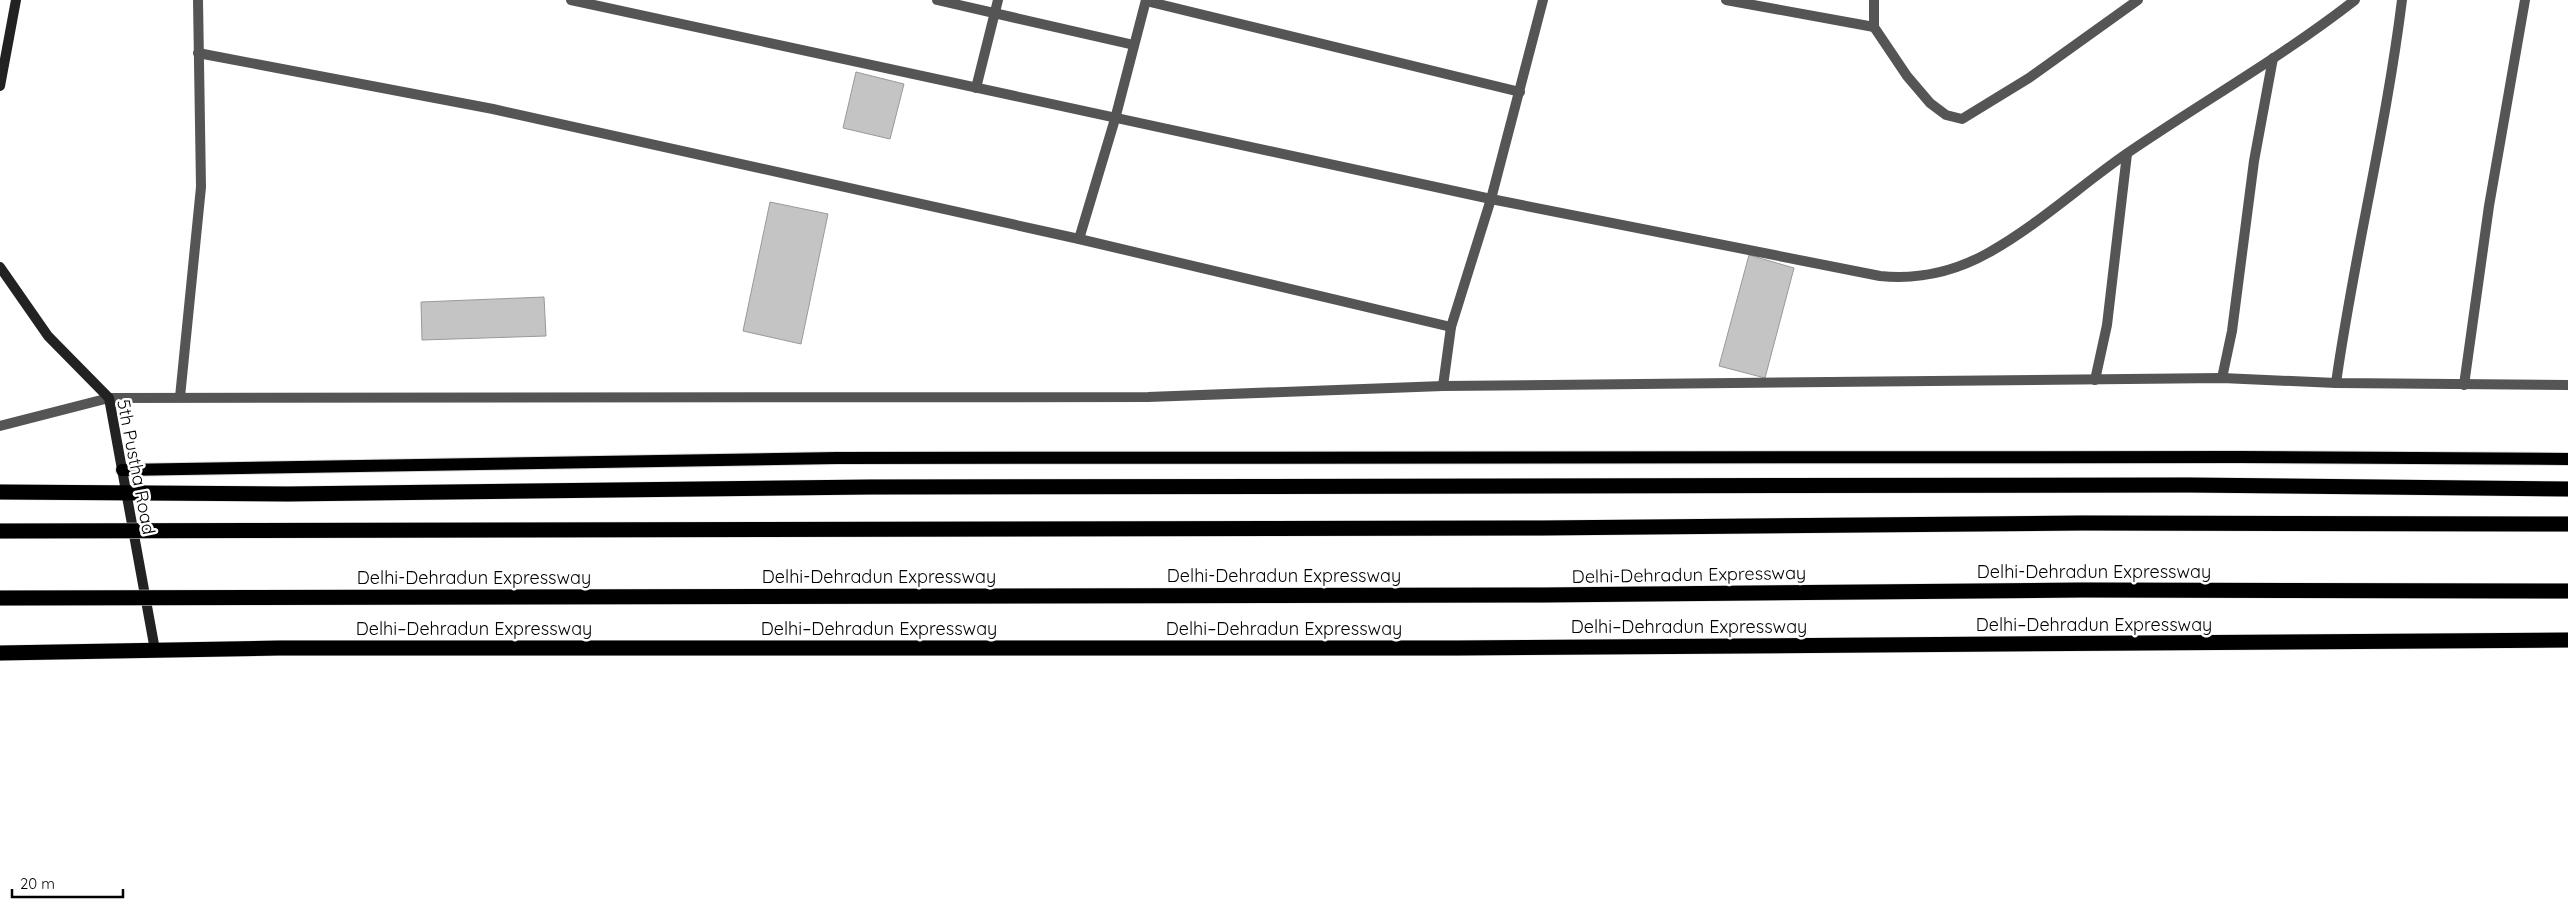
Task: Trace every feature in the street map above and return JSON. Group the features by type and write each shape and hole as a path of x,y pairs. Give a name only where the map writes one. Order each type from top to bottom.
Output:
{"highway":[{"path":"0,492 298,494 870,487 2188,485 2568,489"},
{"path":"0,531 1542,528 2082,523 2568,524"},
{"name":"Delhi-Dehradun Expressway","path":"0,598 1543,595 2082,590 2568,591"},
{"name":"Delhi–Dehradun Expressway","path":"0,653 279,648 1457,648 2568,640"}],"main road":[{"path":"122,470 555,461 887,458 2287,457 2568,459"}],"street":[{"path":"0,86 16,0"},
{"path":"180,397 201,187 198,0"},
{"path":"571,0 1492,199 1880,276 1905,279 1927,277 1949,270 1988,253 2057,206 2127,154 2273,58 2355,0"},
{"path":"937,0 1134,46"},
{"path":"976,88 998,0"},
{"path":"1443,386 1451,327 1492,199 1543,0"},
{"path":"1726,0 1874,28"},
{"path":"1874,0 1874,28 1906,76 1930,103 1946,116 1962,119 2029,78 2138,0"},
{"path":"2336,383 2346,317 2393,74 2402,0"},
{"path":"2464,385 2489,206 2525,0"},
{"path":"1079,239 1115,119 1146,1 1520,92"},
{"path":"198,53 493,110 1079,239 1451,327"},
{"path":"2222,378 2232,331 2254,162 2273,58"},
{"path":"2095,380 2107,325 2127,154"},
{"name":"5th Pustha Road","path":"0,267 48,336 109,398 155,650"},
{"path":"0,426 109,398 1148,397 1443,386 2222,378 2336,383 2568,385"}],"building":[{"path":"856,72 904,84 890,139 843,128"},
{"path":"770,202 828,214 801,344 743,331"},
{"path":"1749,255 1794,268 1765,378 1719,366"},
{"path":"544,297 546,336 422,340 421,302"}]}
